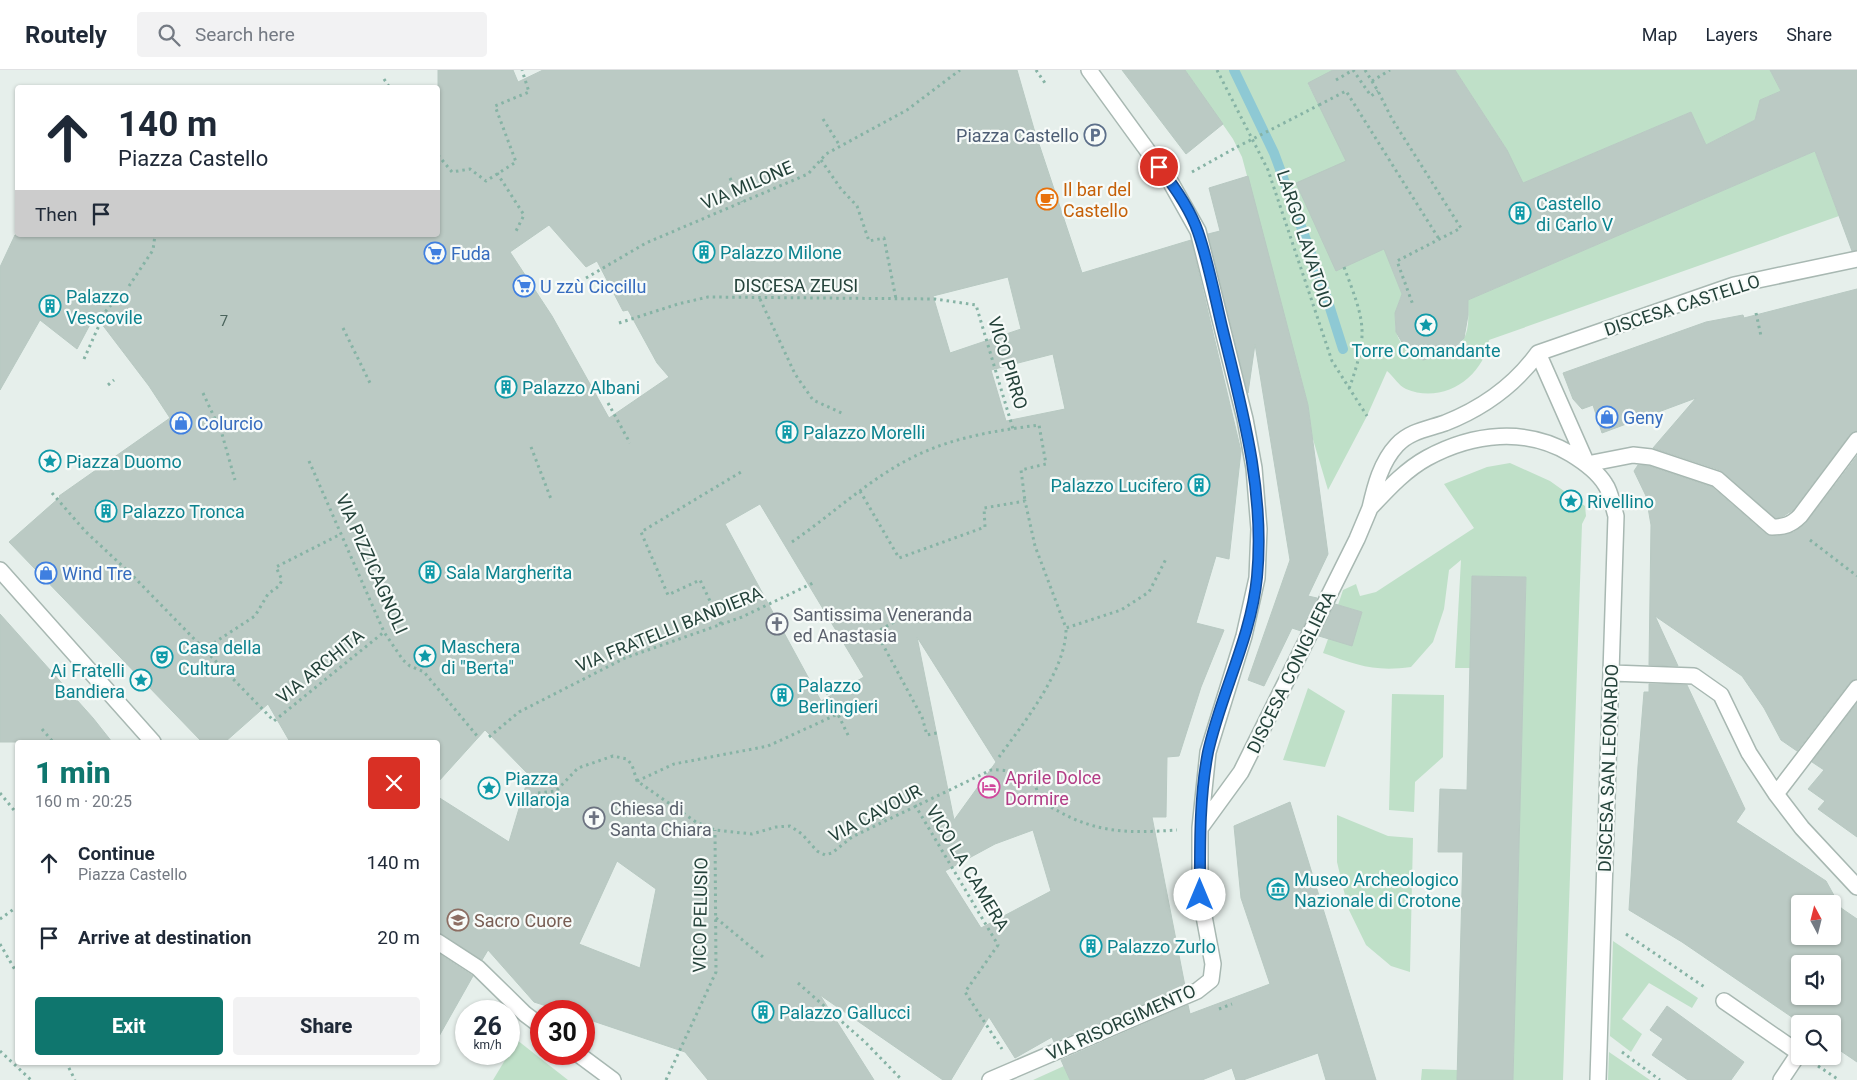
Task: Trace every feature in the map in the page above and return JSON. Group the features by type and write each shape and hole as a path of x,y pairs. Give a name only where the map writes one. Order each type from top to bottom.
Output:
{"street":[{"path":"1089,70 1171,183"},
{"name":"VIA RISORGIMENTO","path":"990,1080 1197,991 1211,980 1213,964 1200,895 1200,828 1208,752 1244,636 1257,578 1259,528 1254,468 1245,420 1198,231 1171,183"},
{"name":"DISCESA CASTELLO","path":"1538,353 1734,285 1857,259"},
{"path":"1538,353 1587,464"},
{"name":"DISCESA CONIGLIERA","path":"1200,828 1242,772 1357,539 1370,508 1382,470 1397,445 1414,433 1444,423 1500,394 1523,374 1538,353"},
{"path":"1370,508 1389,488 1427,458 1468,441 1495,435 1518,436 1539,440 1564,450 1587,464 1633,454 1651,457 1717,479 1772,527 1783,527 1793,523 1800,516 1857,440"},
{"name":"DISCESA SAN LEONARDO","path":"1587,464 1606,485 1616,516 1598,1080"},
{"path":"0,570 151,740"},
{"path":"1612,673 1694,676 1721,695 1749,753 1776,794 1802,828 1857,887"},
{"path":"1776,794 1857,688"},
{"path":"440,943 482,971 530,1018"},
{"path":"1724,1000 1799,1053 1781,1080"},
{"path":"593,1065 613,1080"}],"path":[{"path":"440,157 452,172 470,169 486,181 516,162 495,106 529,92 522,70"},
{"name":"VIA MILONE","path":"586,278 646,243 808,174 826,154 907,110 960,70"},
{"path":"1036,70 1047,86"},
{"name":"LARGO LAVATOIO","path":"1217,70 1268,170 1332,361 1367,416"},
{"path":"1336,80 1353,70 1371,96 1378,91"},
{"path":"1365,70 1392,119 1461,228 1397,262 1413,305"},
{"path":"1372,81 1390,70"},
{"path":"384,79 388,85"},
{"path":"1171,183 1346,91 1439,239"},
{"path":"823,118 840,146"},
{"path":"821,160 841,189 857,206 870,241 884,238 896,299"},
{"path":"497,173 524,215 516,231"},
{"path":"730,178 742,202"},
{"path":"129,286 154,250 156,237"},
{"path":"1344,268 1359,307 1364,332 1362,351 1349,390"},
{"name":"DISCESA ZEUSI","path":"619,323 708,297 760,299 935,299 976,305"},
{"path":"760,299 795,374 813,400 844,414"},
{"path":"84,359 105,312 111,305"},
{"name":"VICO PIRRO","path":"976,305 1013,429"},
{"path":"1756,313 1761,336"},
{"path":"343,328 372,385"},
{"path":"108,385 114,380"},
{"path":"203,393 222,434 235,480"},
{"path":"608,403 630,443"},
{"path":"792,542 860,491 896,467 925,451 974,436 1039,425 1046,464 1021,470 1025,501 1035,546 1066,628 1066,640 1044,695 999,757"},
{"path":"531,447 551,499"},
{"name":"VIA PIZZICAGNOLI","path":"310,461 384,632 403,660 410,666 424,672 478,737"},
{"path":"721,624 700,580 668,595 641,532 741,472"},
{"path":"860,491 898,558 985,527 984,508 1025,501"},
{"path":"52,493 85,531 131,574 203,650 259,612 266,597 282,580 276,566 341,534"},
{"path":"1806,536 1857,576"},
{"path":"1066,628 1121,610 1149,592 1167,557"},
{"name":"VIA FRATELLI BANDIERA","path":"490,737 519,712 610,666 742,617 813,583"},
{"path":"911,612 876,632 922,717 927,735 937,733"},
{"name":"VIA ARCHITA","path":"203,650 274,721 384,632"},
{"path":"828,692 849,737"},
{"path":"637,781 674,764 768,746 838,714"},
{"path":"42,729 51,740"},
{"name":"VIA CAVOUR","path":"538,793 556,791 578,768 613,756 627,759 632,765 637,781 666,803 715,830 752,834 776,827 790,826 802,834 817,851 825,854 832,853 852,837 915,805 991,770 1004,770 1018,774 1034,784 1041,801 1073,819 1101,829 1121,832 1157,831"},
{"path":"0,793 15,811"},
{"name":"VICO LA CAMERA","path":"915,805 998,945 966,992 1014,1070"},
{"path":"880,811 884,821"},
{"name":"VICO PELUSIO","path":"666,1080 716,972 715,830"},
{"path":"0,919 15,908"},
{"path":"715,917 763,957"},
{"path":"1603,918 1724,1000"},
{"path":"0,944 15,970"},
{"path":"798,983 866,1042 902,1080"},
{"path":"1219,1008 1232,1004"},
{"path":"1599,1036 1660,1080"},
{"path":"0,1051 31,1080"},
{"path":"68,1065 75,1080"},
{"path":"1816,1065 1839,1080"}],"green space":[{"path":"1185,70 1333,70 1308,84 1319,105 1343,102 1391,266 1402,294 1396,312 1396,331 1401,342 1408,350 1427,358 1448,354 1464,338 1468,324 1468,300 1815,151 1839,216 1489,340 1486,353 1479,366 1460,384 1447,390 1434,393 1420,393 1406,389 1387,371 1367,416 1328,490 1312,436 1308,405 1242,157 1233,139"},
{"path":"1455,70 1770,70 1781,91 1760,100 1755,120 1706,145 1691,112 1523,183 1479,169 1507,150"},
{"path":"1510,463 1550,481 1585,506 1586,516 1582,524 1563,1080 1513,1080 1526,577 1473,576 1470,668 1455,668 1461,560 1449,570 1444,609 1433,642 1411,667 1376,668 1323,653 1328,639 1362,612 1338,605 1343,590 1356,584 1360,596 1376,592 1474,528 1444,484 1487,467"},
{"path":"1308,688 1345,711 1325,767 1283,760"},
{"path":"1392,694 1444,695 1443,757 1415,782 1414,812 1389,810"},
{"path":"1337,815 1388,836 1413,838 1410,972 1391,966 1366,945 1348,908 1337,862"},
{"path":"1613,941 1698,998 1692,1008 1649,983 1622,1019 1642,1034 1631,1052 1610,1036"},
{"path":"520,1042 530,1050 530,1065 549,1065 568,1080 493,1080 502,1065 520,1065"},
{"path":"1609,1052 1650,1080 1608,1080"},
{"path":"1064,1066 1070,1080 1033,1080"},
{"path":"1422,1069 1458,1070 1457,1080 1421,1080"}],"building":[{"path":"438,70 513,70 518,82 543,70 1017,70 1034,129 1082,273 1191,240 1241,451 1229,559 1216,556 1196,623 1224,630 1201,687 1179,756 1167,757 1166,817 1152,817 1185,986 1054,1042 1052,1037 1015,1058 989,1017 951,1080 943,1080 820,995 874,1080 708,1080 685,1052 595,1022 595,1000 532,1000 488,950 482,960 440,934 440,798 509,842 529,775 485,730 440,780 440,740 289,740 268,704 227,740 200,740 9,542 59,496 170,418 149,386 95,315 77,349 40,320 0,390 0,267 15,235 15,237 440,237 440,85 438,85","holes":["549,225 586,267 597,261 623,311 628,310 657,363 669,377 609,418 552,316 510,252","1008,277 1021,329 950,353 933,296","1053,354 1065,409 1006,421 991,370","760,504 864,677 821,701 725,524","917,637 996,762 954,820","1033,830 1051,891 981,928 945,871 995,844","617,861 656,889 640,968 579,944"]},
{"path":"1122,70 1185,70 1223,124 1186,154"},
{"name":"Castello di Carlo V","path":"1333,70 1455,70 1507,150 1523,183 1691,112 1706,145 1755,120 1760,100 1781,91 1770,70 1857,70 1857,250 1852,251 1815,151 1468,300 1468,315 1464,338 1449,354 1423,360 1407,351 1396,332 1395,313 1402,294 1384,249 1336,271 1296,183 1346,161 1308,83"},
{"path":"1248,176 1308,405 1328,554 1308,596 1317,598 1301,631 1292,628 1264,686 1248,680 1290,560 1255,344 1248,393 1208,234 1220,231 1209,188"},
{"path":"1857,289 1857,431 1850,434 1793,510 1782,517 1775,518 1720,470 1653,448 1696,398 1602,433 1593,405 1582,409 1573,399 1563,373 1706,322 1743,315 1744,318"},
{"path":"1857,456 1857,679 1850,682 1797,751 1781,740 1764,708 1742,676 1655,616 1678,666 1649,665 1651,525 1646,496 1634,471 1638,465 1649,466 1712,487 1766,534 1777,536 1794,532 1806,523"},
{"path":"1472,576 1526,577 1513,1080 1457,1080 1463,852 1438,852 1440,789 1467,790"},
{"path":"1335,604 1362,612 1352,646 1319,636"},
{"path":"0,614 110,740 15,740 15,742 0,742"},
{"path":"1649,684 1687,685 1745,809 1736,822 1826,881 1834,895 1791,895 1791,945 1841,945 1841,908 1857,919 1857,1062 1841,1051 1841,1015 1791,1016 1682,942 1629,910 1644,692 1649,692"},
{"path":"1857,703 1857,837 1818,809 1825,801 1808,789 1824,770 1812,762"},
{"path":"1290,802 1376,1080 1326,1080 1318,1053 1243,1080 1236,1080 1232,1068 1202,1080 1070,1080 1061,1060 1188,1005 1190,1014 1270,984 1241,898 1234,826"},
{"path":"440,954 473,976 459,1000 455,1000 455,1008 440,1034"},
{"path":"1667,1006 1744,1062 1731,1080 1688,1080 1652,1055 1663,1039 1650,1030"}],"waterway":[{"path":"1234,70 1274,153 1323,286 1343,349"}],"place":[{"name":"Piazza Castello","path":"1095,135"},
{"name":"Il bar del Castello","path":"1047,199"},
{"name":"Castello di Carlo V","path":"1520,213"},
{"name":"Palazzo Milone","path":"704,252"},
{"name":"Fuda","path":"435,253"},
{"name":"U zzù Ciccillu","path":"524,286"},
{"name":"Palazzo Vescovile","path":"50,306"},
{"name":"Torre Comandante","path":"1426,325"},
{"name":"Palazzo Albani","path":"506,387"},
{"name":"Geny","path":"1607,417"},
{"name":"Colurcio","path":"181,423"},
{"name":"Palazzo Morelli","path":"787,432"},
{"name":"Piazza Duomo","path":"50,461"},
{"name":"Palazzo Lucifero","path":"1199,485"},
{"name":"Rivellino","path":"1571,501"},
{"name":"Palazzo Tronca","path":"106,511"},
{"name":"Sala Margherita","path":"430,572"},
{"name":"Wind Tre","path":"46,573"},
{"name":"Santissima Veneranda ed Anastasia","path":"777,624"},
{"name":"Maschera di \"Berta\"","path":"425,656"},
{"name":"Casa della Cultura","path":"162,657"},
{"name":"Ai Fratelli Bandiera","path":"141,680"},
{"name":"Palazzo Berlingieri","path":"782,695"},
{"name":"Aprile Dolce Dormire","path":"989,787"},
{"name":"Piazza Villaroja","path":"489,788"},
{"name":"Chiesa di Santa Chiara","path":"594,818"},
{"name":"Museo Archeologico Nazionale di Crotone","path":"1278,889"},
{"name":"Sacro Cuore","path":"458,920"},
{"name":"Palazzo Zurlo","path":"1091,946"},
{"name":"Palazzo Gallucci","path":"763,1012"}],"route":[{"path":"1159,167 1192,217 1198,231 1245,420 1254,468 1259,528 1257,578 1244,636 1208,752 1200,828 1200,895"}]}
